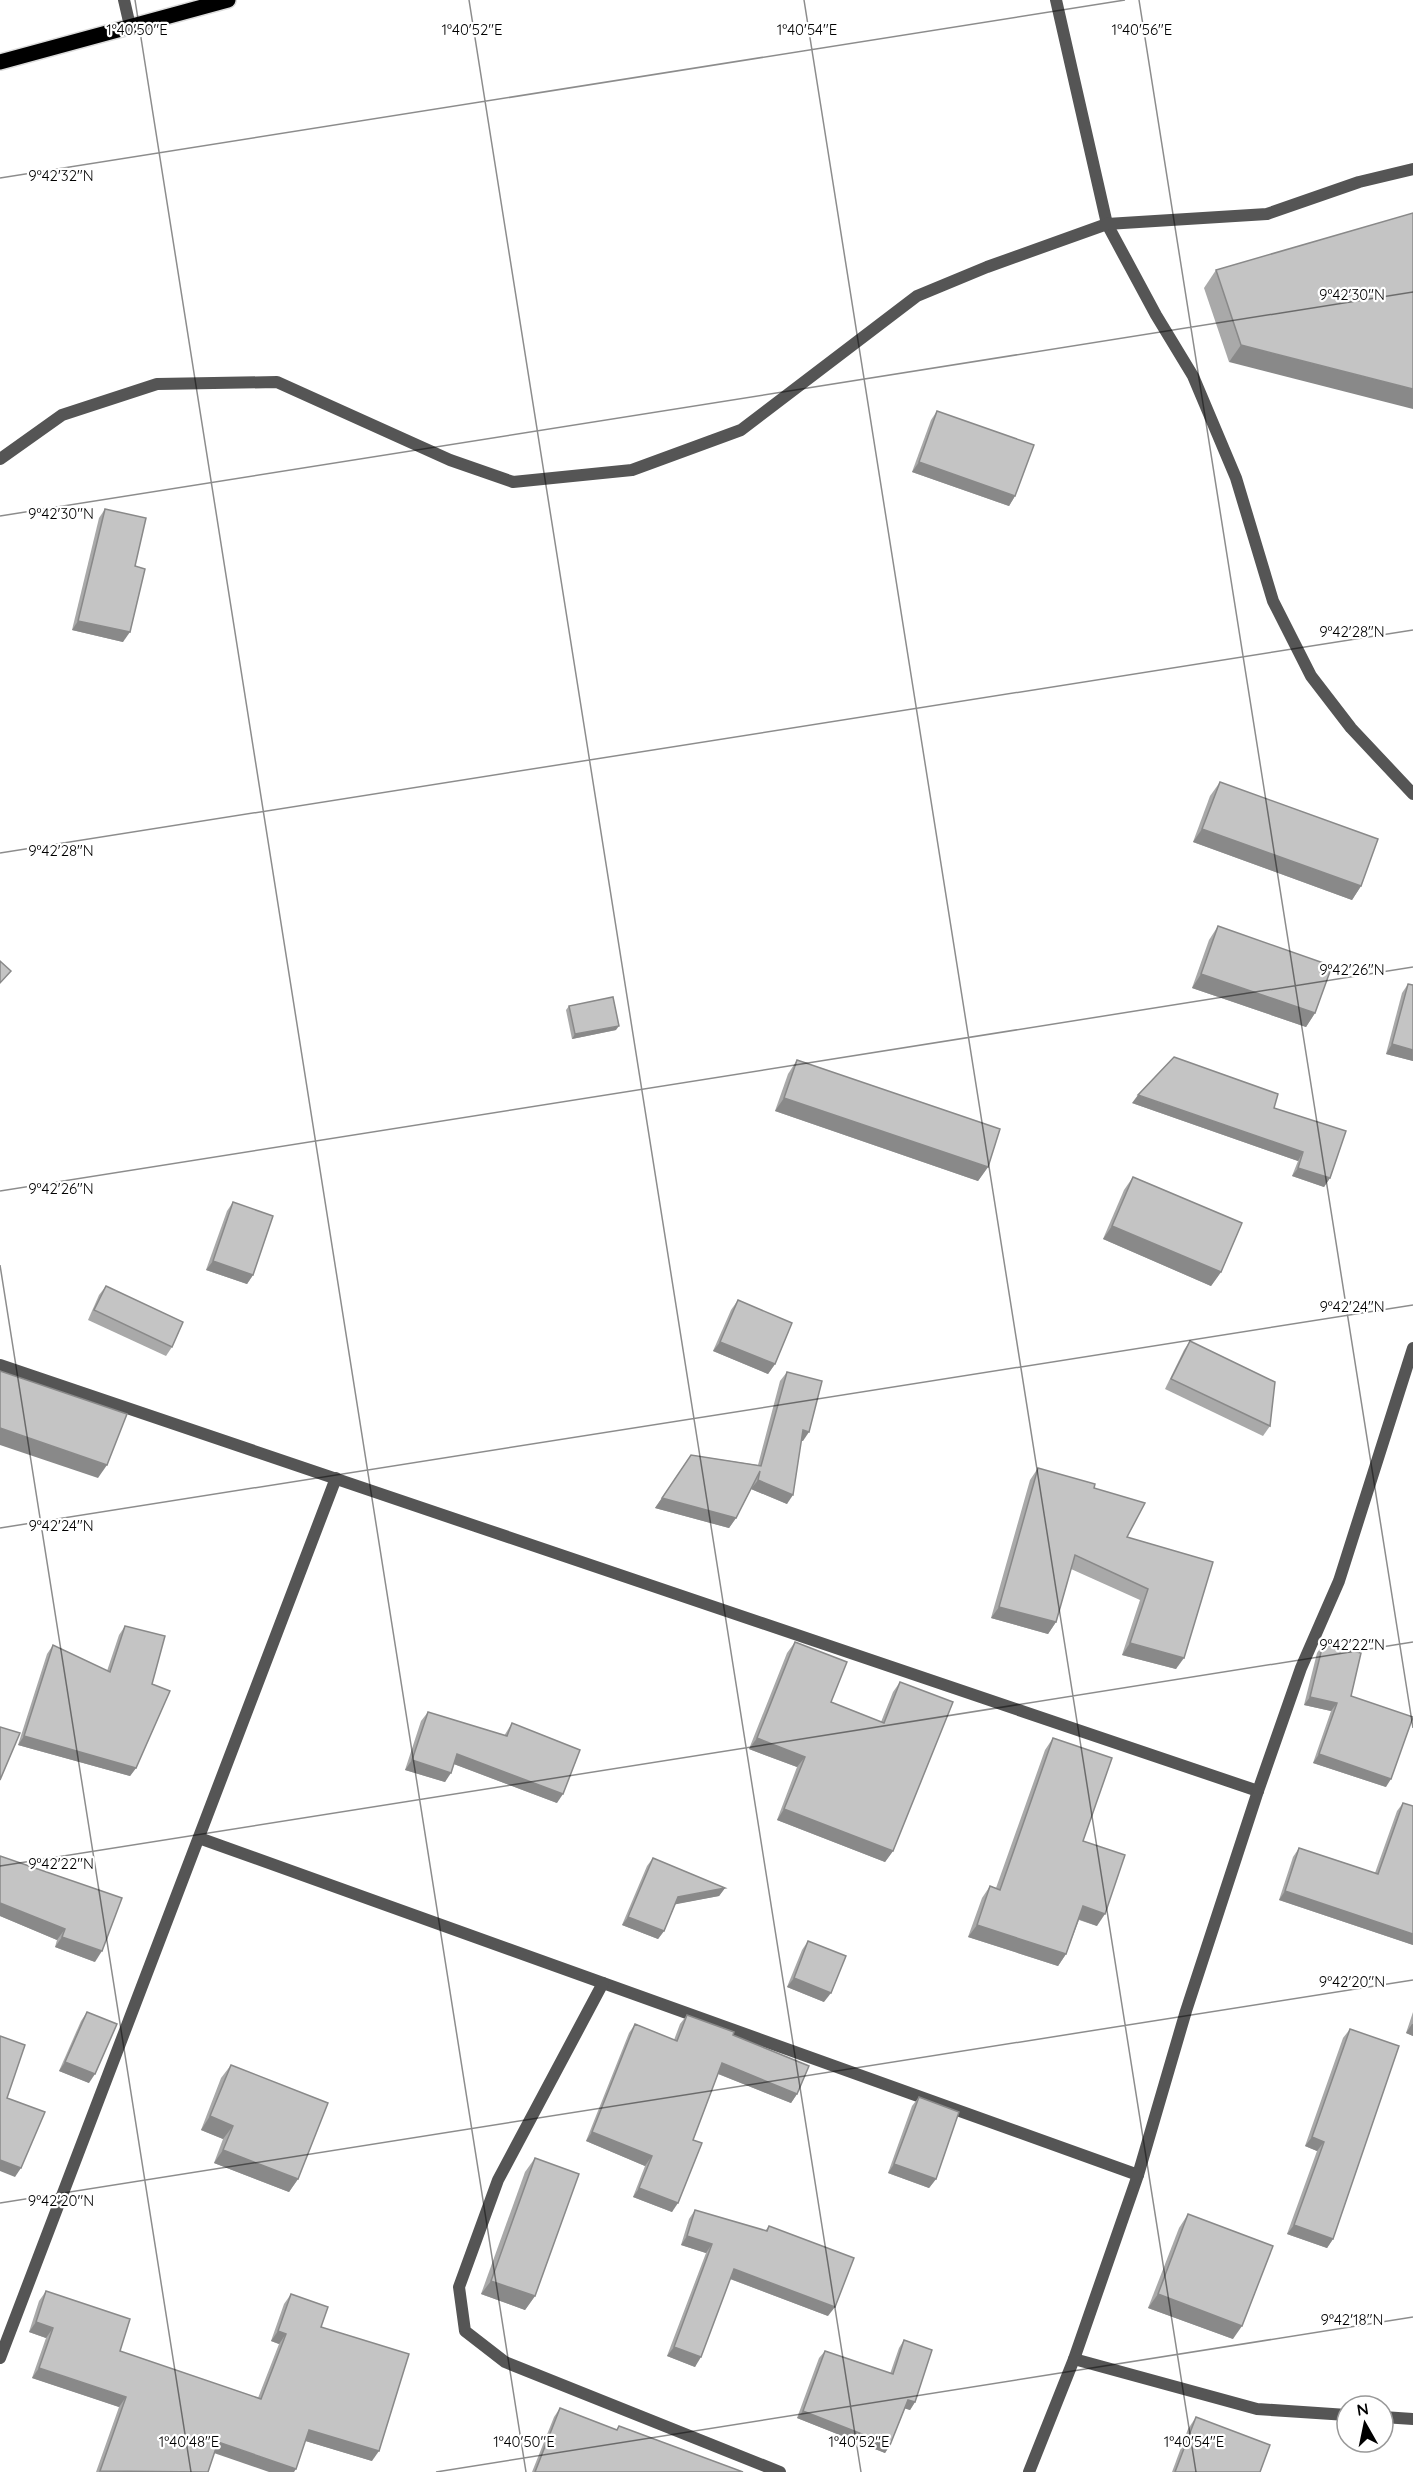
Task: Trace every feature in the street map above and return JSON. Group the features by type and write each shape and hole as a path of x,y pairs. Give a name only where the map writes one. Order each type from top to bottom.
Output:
{"main road":[{"path":"0,62 228,0"}],"street":[{"path":"124,0 130,26"},
{"path":"1056,0 1107,224 1156,315 1193,376 1236,478 1274,601 1311,676 1351,728 1413,794"},
{"path":"0,459 62,415 157,384 277,382 450,460 513,482 632,470 741,430 845,354 917,296 987,267 1107,224 1267,214 1359,182 1413,169"},
{"path":"1029,2472 1074,2359 1138,2175 1186,2011 1258,1791 1301,1668 1339,1581 1412,1355"},
{"path":"0,1365 1258,1791"},
{"path":"0,2358 336,1478"},
{"path":"199,1838 1138,2175"},
{"path":"603,1983 498,2180 459,2287 465,2331 505,2362 780,2472"},
{"path":"1074,2359 1257,2409 1335,2414"},
{"path":"1395,2418 1413,2419"}],"building":[{"path":"1413,213 1413,389 1241,345 1216,270"},
{"path":"937,411 1034,445 1015,496 919,462"},
{"path":"105,509 146,518 135,566 145,569 130,632 78,621"},
{"path":"1220,782 1378,839 1361,886 1202,829"},
{"path":"1218,926 1332,966 1315,1013 1201,974"},
{"path":"0,961 11,971 0,983"},
{"path":"1408,984 1413,985 1413,1050 1392,1044"},
{"path":"613,997 619,1026 575,1034 569,1006"},
{"path":"1174,1057 1278,1094 1274,1108 1346,1131 1330,1178 1298,1168 1303,1152 1138,1095"},
{"path":"797,1060 1000,1129 988,1167 784,1098"},
{"path":"1133,1177 1242,1223 1221,1272 1112,1226"},
{"path":"233,1202 273,1216 253,1275 213,1261"},
{"path":"106,1286 183,1322 172,1347 94,1310"},
{"path":"738,1300 792,1323 775,1364 720,1342"},
{"path":"1190,1341 1275,1382 1270,1426 1171,1379"},
{"path":"0,1371 127,1414 107,1465 0,1428"},
{"path":"787,1372 822,1381 809,1432 803,1430 793,1495 758,1480 760,1471 736,1518 662,1498 691,1455 761,1466"},
{"path":"1038,1468 1095,1484 1094,1488 1145,1503 1127,1537 1213,1562 1184,1658 1130,1643 1148,1589 1075,1555 1056,1622 999,1607"},
{"path":"125,1626 165,1636 152,1684 170,1691 136,1768 24,1736 53,1645 110,1672"},
{"path":"795,1642 847,1662 831,1702 884,1723 900,1682 953,1702 893,1851 784,1809 805,1757 757,1738"},
{"path":"1323,1644 1361,1653 1351,1696 1413,1717 1391,1779 1319,1754 1337,1703 1310,1697"},
{"path":"428,1712 507,1736 512,1723 580,1750 563,1794 457,1754 451,1773 412,1760"},
{"path":"0,1727 20,1733 0,1780"},
{"path":"1053,1738 1112,1758 1083,1841 1125,1855 1105,1914 1083,1906 1066,1954 977,1925 990,1886 1000,1890"},
{"path":"1403,1803 1413,1806 1413,1934 1285,1891 1299,1848 1378,1874"},
{"path":"0,1856 122,1898 102,1951 62,1937 65,1929 0,1903"},
{"path":"653,1858 725,1888 678,1897 664,1931 628,1917"},
{"path":"808,1941 846,1956 831,1993 794,1978"},
{"path":"87,2012 117,2024 95,2074 65,2062"},
{"path":"687,2015 734,2032 733,2035 809,2066 797,2094 722,2063 693,2140 702,2143 678,2203 639,2188 652,2156 592,2132 635,2024 677,2041"},
{"path":"1350,2029 1399,2046 1333,2239 1294,2225 1324,2142 1312,2137"},
{"path":"0,2036 25,2045 7,2098 45,2112 21,2168 0,2160"},
{"path":"231,2065 328,2103 298,2179 223,2150 233,2126 210,2116"},
{"path":"919,2097 959,2112 936,2179 894,2164"},
{"path":"535,2158 579,2174 535,2296 491,2281"},
{"path":"695,2210 767,2231 769,2226 854,2258 835,2307 734,2269 701,2357 674,2347 712,2244 687,2236"},
{"path":"1188,2214 1273,2246 1242,2326 1158,2294"},
{"path":"46,2291 130,2319 120,2351 261,2399 286,2334 278,2331 291,2294 328,2307 321,2327 409,2354 379,2451 309,2430 296,2469 218,2442 208,2472 100,2471 126,2397 39,2368 53,2328 36,2322"},
{"path":"904,2340 932,2350 915,2402 908,2400 890,2445 803,2411 825,2351 893,2374"},
{"path":"560,2408 617,2430 619,2426 743,2472 535,2472"},
{"path":"1196,2417 1270,2445 1260,2472 1175,2472"}]}
